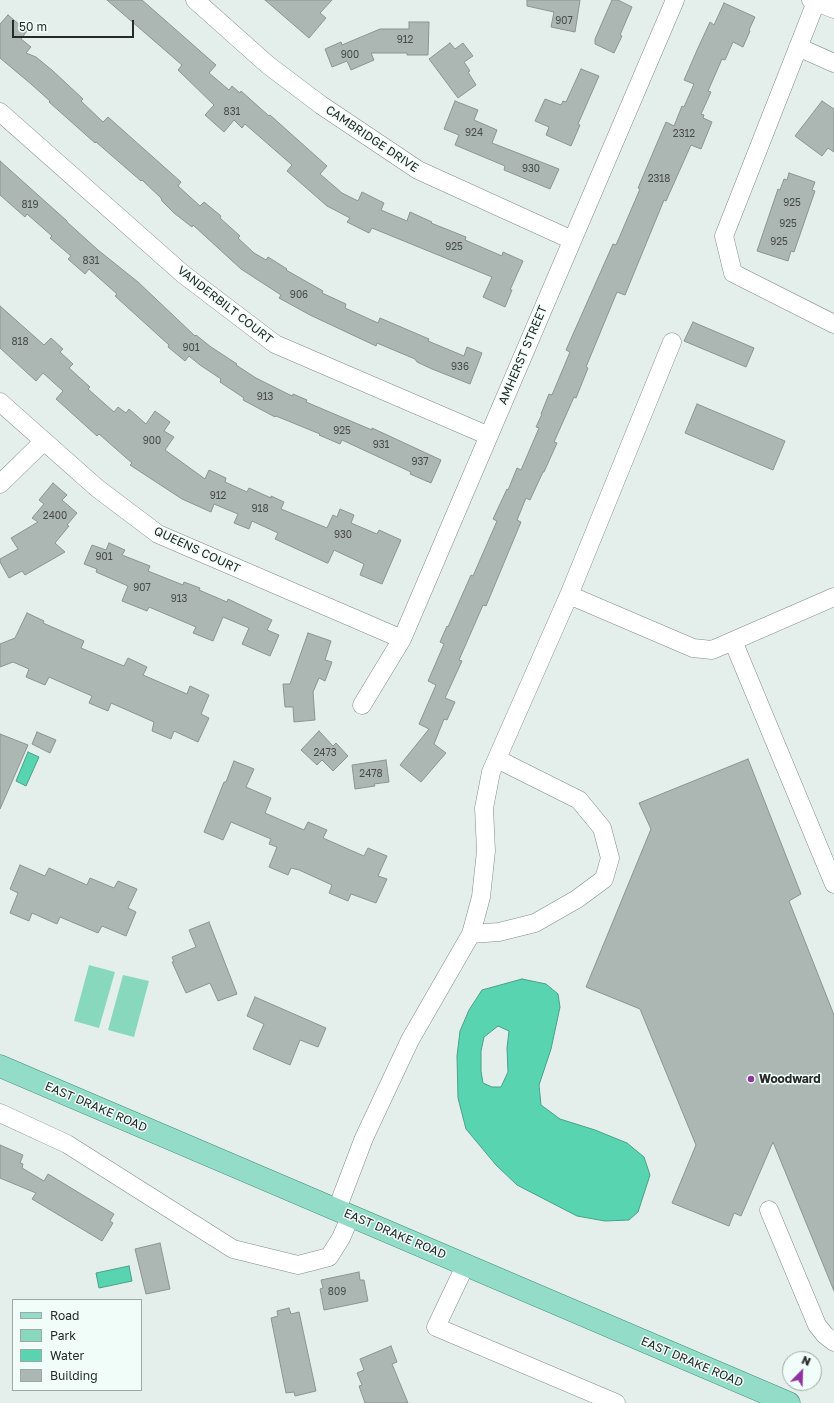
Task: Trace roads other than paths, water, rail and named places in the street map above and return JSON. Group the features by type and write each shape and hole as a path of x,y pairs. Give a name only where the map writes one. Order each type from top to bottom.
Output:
{"main road":[{"name":"EAST DRAKE ROAD","path":"0,1066 466,1264 762,1398 789,1403"}],"street":[{"name":"CAMBRIDGE DRIVE","path":"196,0 268,65 327,109 418,170 572,240"},
{"name":"AMHERST STREET","path":"362,705 402,639 675,0"},
{"path":"834,9 813,1 798,47 724,236 733,273 834,324"},
{"path":"798,47 834,63"},
{"name":"VANDERBILT COURT","path":"0,112 183,274 275,344 489,436"},
{"path":"0,1113 67,1144 233,1249 298,1265 329,1257 342,1238 344,1212 364,1138 410,1040 471,934 481,897 486,851 484,808 491,772 569,595 672,342"},
{"name":"QUEENS COURT","path":"0,402 97,488 158,534 402,639"},
{"path":"0,484 44,441"},
{"path":"569,595 692,648 712,650 834,597"},
{"path":"733,641 834,884"},
{"path":"471,934 498,932 535,923 577,899 604,879 610,858 602,828 579,800 497,759"},
{"path":"769,1210 816,1325 825,1336 834,1342"},
{"path":"466,1264 436,1327 616,1403"}],"water":[{"path":"28,752 39,757 26,786 16,781"},
{"path":"522,979 546,984 558,994 560,1007 551,1049 539,1085 541,1105 560,1119 595,1130 627,1143 644,1157 650,1175 638,1212 629,1220 605,1221 577,1216 517,1185 496,1165 466,1129 458,1098 457,1056 460,1031 469,1010 482,990","holes":["498,1026 509,1031 507,1048 508,1072 501,1087 492,1087 483,1083 481,1071 481,1051 484,1037"]},
{"path":"129,1266 132,1281 99,1288 96,1273"}],"place":[{"name":"Woodward","path":"751,1079"}]}
